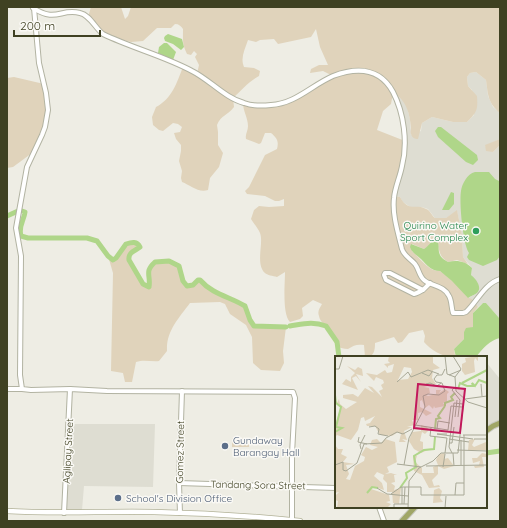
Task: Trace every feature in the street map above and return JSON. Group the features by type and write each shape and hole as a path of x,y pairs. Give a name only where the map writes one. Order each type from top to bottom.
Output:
{"main road":[{"path":"487,430 500,423"},
{"path":"402,521 414,508"},
{"path":"7,511 64,513 180,513 300,521"}],"street":[{"path":"33,8 49,15 81,13 88,17 103,34 193,71 233,99 256,106 273,105 294,99 334,76 364,70 379,76 385,81 393,92 404,129 404,160 395,190 394,203 402,251 415,264 425,282 442,289 449,296 453,313 463,313 468,310 491,284 500,279"},
{"path":"22,389 20,375 20,250 16,228 27,166 42,135 46,124 48,110 39,63 33,8"},
{"path":"423,290 390,273 385,273 384,275 386,280 411,293 417,294 423,290 430,283"},
{"path":"7,389 291,392 294,394 295,398 292,454 292,520"},
{"name":"Aglipay Street","path":"64,513 70,389"},
{"name":"Gomez Street","path":"180,513 179,484 182,391"},
{"name":"Tandang Sora Street","path":"179,484 335,488"},
{"path":"379,508 384,521"}],"shaded area":[{"path":"91,7 121,7 125,19 128,16 131,7 500,7 500,113 491,102 486,80 476,72 470,73 467,77 468,86 477,96 477,108 473,116 467,122 453,122 432,117 422,123 418,139 415,138 411,133 408,112 404,103 393,93 391,104 383,111 377,130 405,141 394,196 400,197 406,205 422,207 430,212 435,218 446,218 457,210 462,235 463,257 468,264 457,260 448,262 440,254 438,243 431,241 429,246 424,249 412,244 412,251 428,267 436,271 440,271 448,277 466,296 472,299 473,303 478,307 473,313 473,327 464,332 464,339 454,349 455,355 445,356 430,348 424,342 425,336 423,330 409,333 402,342 398,343 394,337 375,343 375,349 370,356 365,356 364,345 356,345 348,349 339,347 336,345 332,334 322,322 318,314 322,304 313,300 302,308 303,316 300,319 290,322 287,318 285,306 285,272 277,277 266,274 262,269 260,259 261,237 251,219 254,210 259,206 284,206 284,199 275,201 265,196 247,194 245,191 249,187 265,155 277,149 278,142 271,133 265,133 261,143 259,144 246,139 248,123 243,103 256,105 285,102 333,76 323,71 310,73 311,69 319,65 328,65 320,47 316,29 311,37 278,44 274,39 260,40 256,42 248,40 243,54 243,64 244,67 254,68 260,71 259,76 248,83 233,98 234,107 222,117 217,125 218,145 223,153 219,167 210,178 208,190 204,191 182,182 182,171 179,161 181,145 176,139 174,133 180,132 182,127 173,123 163,131 159,130 153,125 152,117 156,107 162,104 170,95 183,67 197,74 199,65 195,57 197,54 194,51 191,55 187,54 183,39 183,29 178,24 175,24 171,28 157,28 143,41 131,42 103,34 88,17"},
{"path":"168,34 182,39 184,47 181,50 173,44 165,41 164,38"},
{"path":"164,43 167,43 176,52 173,60 158,53 159,47"},
{"path":"476,72 486,80 488,96 493,107 500,113 500,139 485,146 493,152 500,145 500,319 486,303 483,303 478,307 468,298 477,293 473,277 471,275 472,268 463,257 462,235 457,211 446,218 435,218 428,209 422,207 412,208 403,202 400,197 394,196 405,135 393,92 406,103 410,119 411,135 421,131 422,123 432,117 453,122 467,122 474,115 472,90 468,86 467,77 470,73"},
{"path":"14,77 44,84 47,119 32,153 13,167 7,168 7,78"},
{"path":"438,127 441,127 477,155 478,160 473,165 466,162 438,137 435,131"},
{"path":"500,139 500,145 493,152 486,151 485,145"},
{"path":"475,172 489,172 499,181 500,190 500,256 497,260 483,266 469,260 467,257 469,253 463,233 461,214 462,185 467,177"},
{"path":"451,192 454,193 454,204 449,210 442,210"},
{"path":"435,239 438,242 440,255 443,259 448,262 464,262 472,268 471,275 479,285 479,291 476,294 468,298 440,271 434,270 427,265 413,252 410,247 411,244 424,249"},
{"path":"134,242 140,247 130,253 129,260 143,284 149,286 149,271 155,262 169,261 179,266 183,281 187,286 193,285 200,280 210,289 245,306 254,326 286,327 283,351 284,363 280,371 261,370 253,363 252,337 246,325 230,314 225,304 220,302 190,303 171,331 167,344 167,351 159,361 136,362 132,382 125,382 123,373 111,371 113,273 108,256 113,260 126,244"},
{"path":"483,303 486,303 500,319 500,338 490,343 477,356 456,356 454,349 464,339 464,332 466,328 473,327 473,313"},
{"path":"487,363 500,379 500,420 487,427"},
{"path":"71,424 155,424 153,487 84,486 82,510 65,510"},
{"path":"232,438 249,438 249,447 232,447"}],"waterway":[{"path":"7,216 18,211"},
{"path":"22,211 25,212 21,226 21,236 28,238 87,238 97,241 108,256 113,260 126,244 132,242 136,243 140,247 131,253 129,260 143,284 149,287 149,271 155,262 169,261 179,266 183,281 187,286 193,285 200,280 210,289 245,306 254,326 286,327"},
{"path":"290,326 312,323 326,326 337,342 339,356"},
{"path":"487,453 500,451"}],"place":[{"name":"Quirino Water Sport Complex","path":"476,231"},
{"name":"Gundaway Barangay Hall","path":"225,446"},
{"name":"School's Division Office","path":"118,498"}]}
